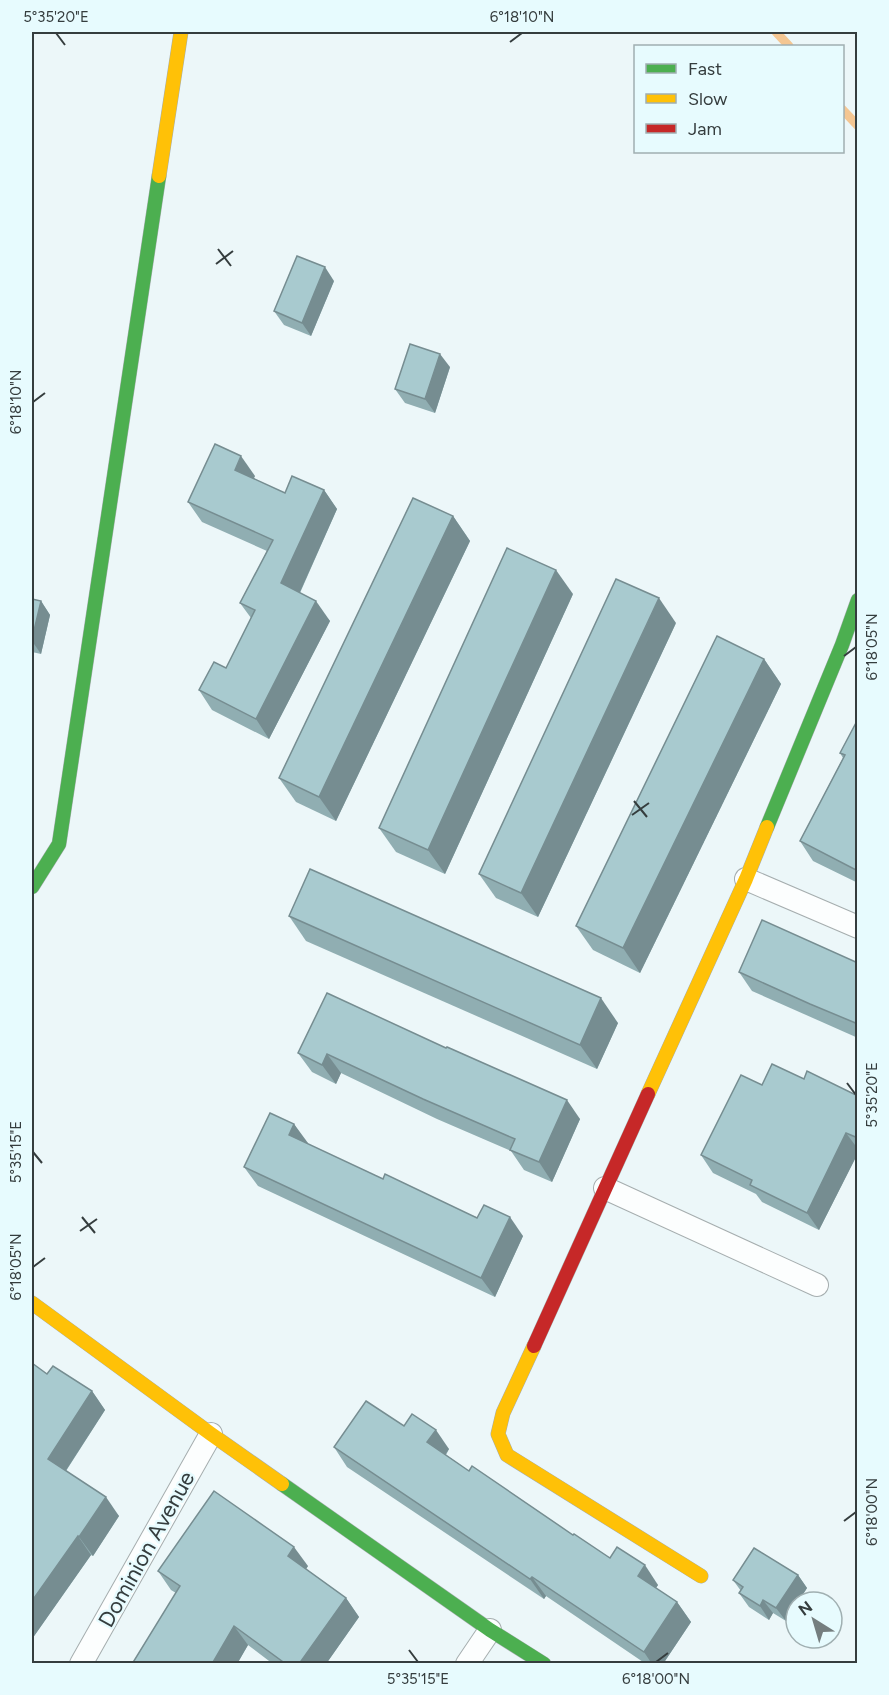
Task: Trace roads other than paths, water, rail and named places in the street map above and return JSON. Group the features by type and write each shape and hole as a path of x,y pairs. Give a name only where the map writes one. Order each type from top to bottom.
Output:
{"street":[{"path":"32,887 59,844 181,32"},
{"path":"701,1576 507,1455 498,1434 503,1413 850,649 858,600"},
{"path":"746,879 858,927"},
{"path":"606,1188 817,1284"},
{"path":"32,1303 211,1434 490,1630 544,1664"},
{"name":"Dominion Avenue","path":"81,1664 211,1434"},
{"path":"467,1664 490,1630"}],"waterway":[{"path":"776,32 788,45"},
{"path":"844,111 858,126"}]}
